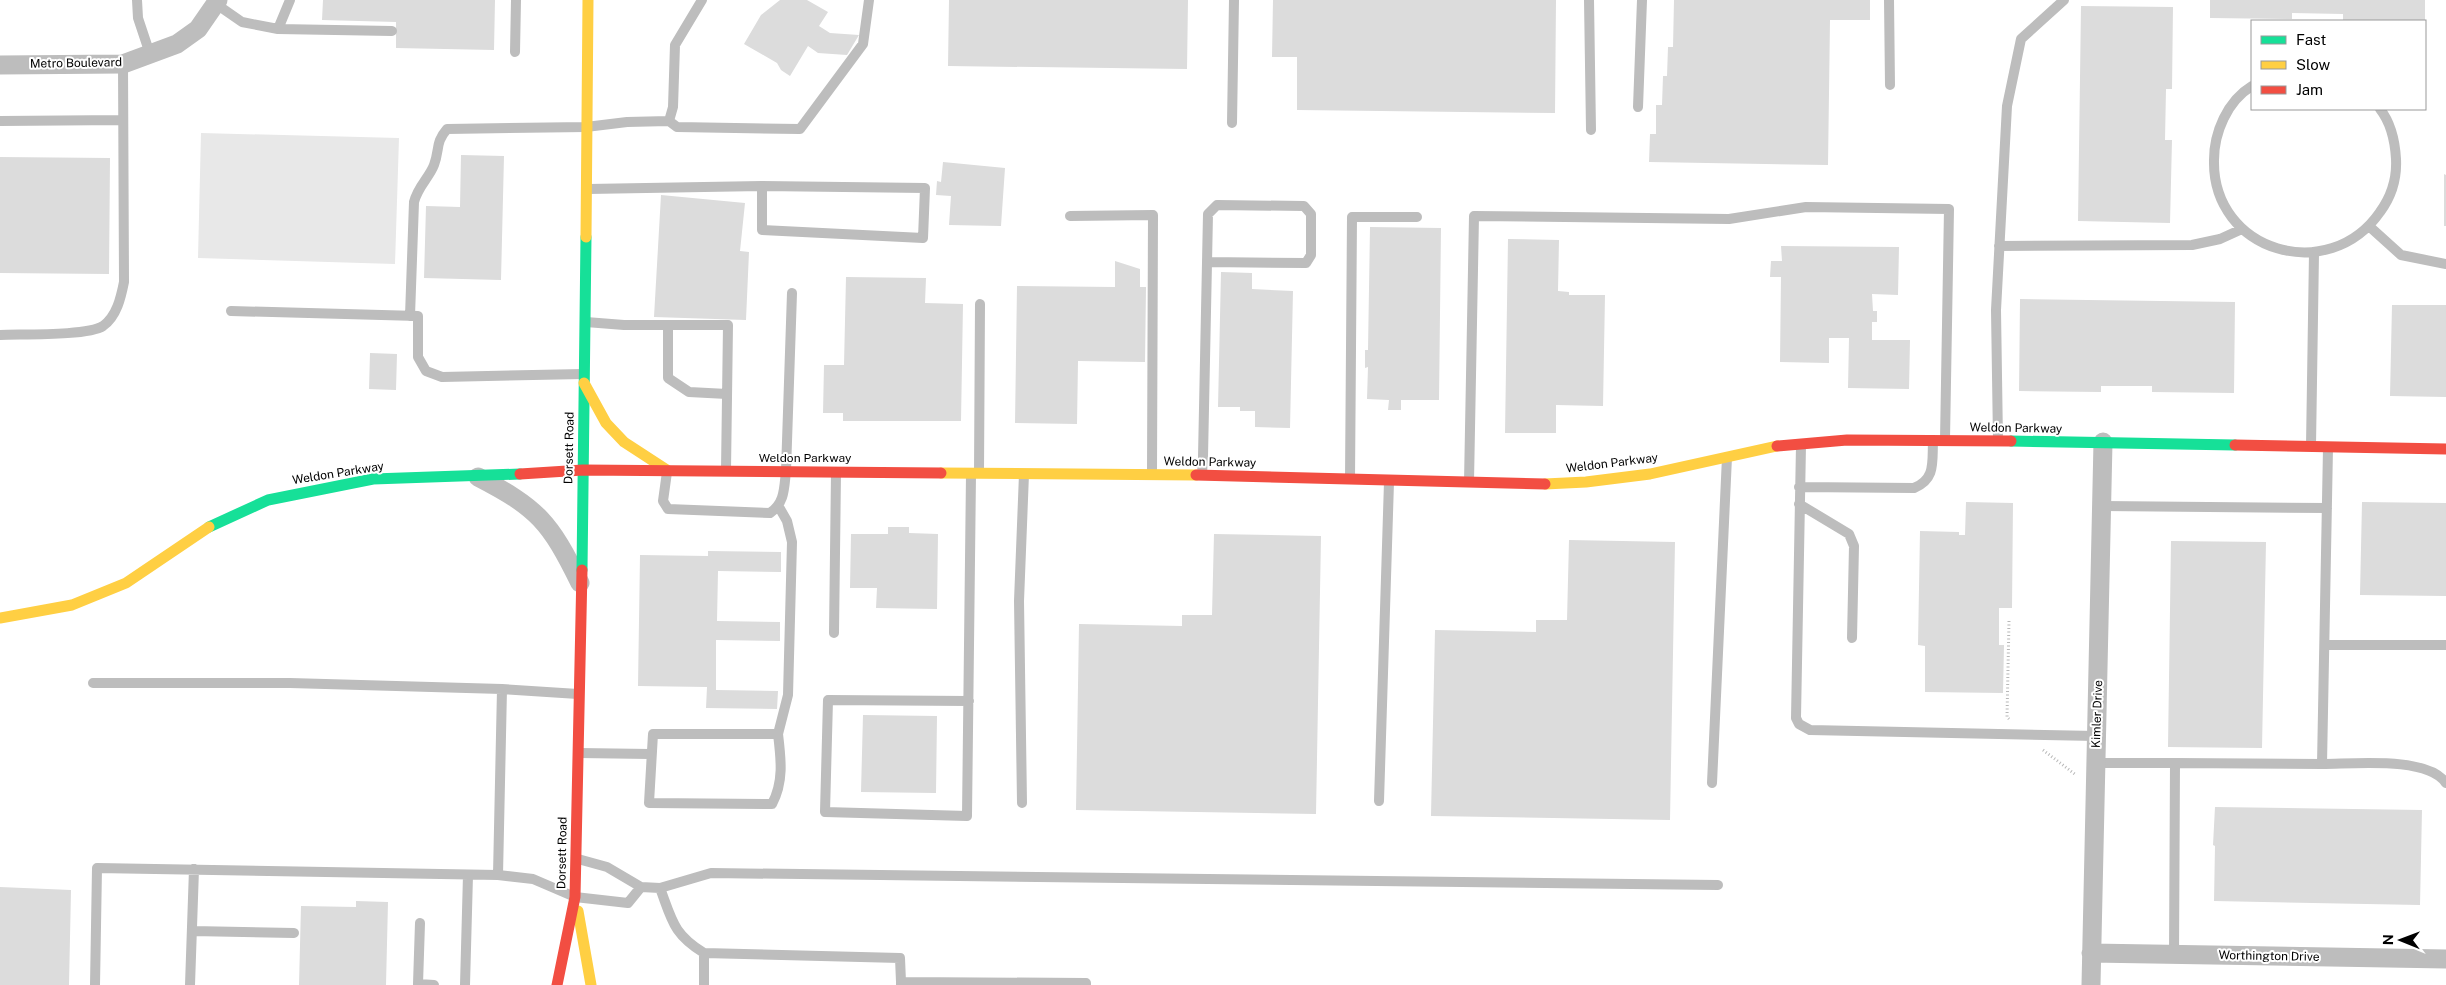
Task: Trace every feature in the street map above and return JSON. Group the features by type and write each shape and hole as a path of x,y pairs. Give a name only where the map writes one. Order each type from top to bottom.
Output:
{"street":[{"name":"Dorsett Road","path":"557,985 575,897 582,588 588,0"},
{"name":"Metro Boulevard","path":"0,65 123,64 177,44 198,29 217,2"},
{"path":"584,378 606,423 624,442 667,470"},
{"name":"Weldon Parkway","path":"0,618 72,605 126,583 212,525 268,500 373,479 583,470 667,470 1202,475 1389,481 1586,482 1650,474 1728,456 1801,443 1847,440 2103,442 2446,449"},
{"name":"Kimler Drive","path":"2091,985 2103,442"},
{"path":"476,476 514,495 539,514 561,545 582,588"},
{"name":"Dorsett Road","path":"575,897 592,982"},
{"name":"Worthington Drive","path":"2091,953 2446,959"}],"lane":[{"path":"137,0 138,18 150,54"},
{"path":"278,29 290,0"},
{"path":"515,52 516,0"},
{"path":"669,121 673,107 675,45 702,0"},
{"path":"410,316 414,202 417,190 434,165 438,139 447,129 586,127 627,122 669,121 677,128 800,129 863,44 869,0"},
{"path":"1232,123 1234,0"},
{"path":"1589,0 1591,130"},
{"path":"1638,107 1642,0"},
{"path":"1888,0 1890,85"},
{"path":"1998,441 1996,310 2007,106 2021,39 2064,0"},
{"path":"217,2 242,22 278,29 392,31"},
{"path":"0,335 87,331 103,326 120,303 124,282 123,64"},
{"path":"2251,87 2245,90 2225,114 2214,144 2214,175 2223,205 2242,230 2264,244 2288,252 2314,254 2344,245 2370,226 2388,201 2396,171 2394,139 2380,110"},
{"path":"0,121 123,120"},
{"path":"587,189 762,186 925,188 923,238 762,230 762,186"},
{"path":"1202,475 1208,214 1217,205 1304,206 1311,214 1311,254 1306,263 1207,262"},
{"path":"1469,482 1474,216 1729,219 1806,207 1949,209 1939,441 1930,477 1925,483 1914,488 1799,487"},
{"path":"1070,216 1153,215 1152,475"},
{"path":"1350,480 1352,217 1417,217"},
{"path":"2370,226 2401,255 2446,264"},
{"path":"1999,246 2192,245 2220,239 2242,230"},
{"path":"2311,447 2314,254"},
{"path":"667,470 663,501 668,509 770,513 779,507 784,493 786,471 792,293"},
{"path":"969,701 828,700 825,812 967,816 980,304"},
{"path":"231,312 418,316 418,357 426,371 442,377 584,378"},
{"path":"585,322 624,325 728,325 726,471"},
{"path":"668,325 668,378 688,392 727,394"},
{"path":"1801,443 1796,718 1799,724 1810,730 2096,736"},
{"path":"2322,764 2328,447"},
{"path":"1712,783 1728,456"},
{"path":"834,633 836,472"},
{"path":"1022,802 1019,601 1024,474"},
{"path":"1379,800 1389,481"},
{"path":"1799,504 1849,534 1852,540 1854,546 1852,638"},
{"path":"2102,506 2327,508"},
{"path":"778,734 652,734 649,803 772,804 778,792 781,778 781,759 778,734 788,695 792,542 787,521 779,507"},
{"path":"2324,646 2446,645"},
{"path":"93,683 290,683 502,689 579,694"},
{"path":"498,875 502,689"},
{"path":"578,753 650,754"},
{"path":"2095,763 2414,765 2441,777 2446,783"},
{"path":"2174,955 2175,763"},
{"path":"576,858 606,867 642,887 660,888 711,873 1718,885"},
{"path":"95,985 97,868 498,875 533,879 575,897 628,903 642,887"},
{"path":"190,985 194,869"},
{"path":"466,985 468,875"},
{"path":"660,888 673,922 685,941 704,953 900,958 901,983 1086,983 1086,985"},
{"path":"420,923 418,985 434,985"},
{"path":"192,931 294,933"},
{"path":"704,953 704,985"}],"path":[{"path":"2009,621 2007,717 2022,733 2076,776"}],"shaded area":[{"path":"201,133 399,138 395,264 198,258"}],"building":[{"path":"323,0 495,0 494,50 396,48 396,22 322,20"},
{"path":"780,0 807,0 828,12 819,26 830,33 859,35 847,55 818,53 808,46 790,76 781,70 777,63 744,44 761,15"},
{"path":"949,0 1188,0 1187,69 948,66"},
{"path":"1273,0 1556,0 1555,113 1297,110 1297,57 1272,57"},
{"path":"1674,0 1870,0 1870,20 1830,20 1828,165 1649,162 1650,134 1656,134 1656,105 1662,105 1663,76 1667,76 1668,47 1673,47"},
{"path":"2210,0 2425,0 2425,20 2343,20 2343,14 2292,13 2292,19 2210,18"},
{"path":"2081,6 2173,7 2172,89 2166,89 2165,140 2172,140 2170,223 2078,221"},
{"path":"461,155 504,156 501,280 424,278 426,206 460,207"},
{"path":"0,157 110,158 109,274 0,273"},
{"path":"943,162 1005,168 1001,226 949,225 951,196 936,195 937,181 941,182"},
{"path":"2444,174 2446,175 2446,226 2444,226"},
{"path":"661,195 745,203 740,251 749,252 746,320 654,317"},
{"path":"1370,227 1441,228 1439,400 1401,400 1401,410 1388,410 1389,400 1367,399 1368,367 1365,368 1365,350 1368,350"},
{"path":"1508,239 1559,240 1558,291 1569,292 1569,295 1605,295 1603,406 1556,405 1556,433 1505,433"},
{"path":"1781,246 1899,247 1898,295 1872,294 1873,311 1877,311 1877,322 1872,322 1872,340 1910,340 1909,389 1848,388 1849,338 1829,338 1829,363 1780,362 1781,277 1770,277 1771,261 1782,261"},
{"path":"1115,261 1140,269 1140,287 1146,287 1145,362 1078,361 1077,424 1015,423 1017,286 1115,287"},
{"path":"1221,272 1252,273 1252,289 1293,291 1290,428 1255,427 1255,411 1240,411 1240,407 1218,407"},
{"path":"846,277 926,278 925,303 963,304 961,421 843,421 843,413 823,413 824,365 844,365"},
{"path":"2020,299 2235,302 2234,393 2152,392 2152,386 2101,386 2101,392 2019,391"},
{"path":"2392,305 2446,305 2446,397 2390,396"},
{"path":"370,353 397,354 396,390 369,389"},
{"path":"1966,502 2013,503 2012,608 1999,608 1999,645 2004,645 2003,693 1925,692 1925,646 1918,645 1920,531 1959,532 1959,535 1965,535"},
{"path":"2362,502 2446,503 2446,596 2360,595"},
{"path":"888,527 909,527 909,533 938,534 937,609 876,608 877,588 850,588 851,534 888,534"},
{"path":"1214,534 1321,536 1316,814 1076,810 1079,624 1182,626 1182,615 1212,615"},
{"path":"1569,540 1675,542 1670,820 1431,816 1435,630 1536,632 1536,620 1567,620"},
{"path":"2171,541 2266,542 2262,748 2168,747"},
{"path":"708,551 781,552 781,572 718,571 717,621 780,622 780,641 716,640 716,690 778,691 777,709 706,708 707,687 638,686 640,555 708,556"},
{"path":"863,715 937,716 936,793 861,792"},
{"path":"2215,807 2422,810 2420,905 2214,901 2215,846 2213,845"},
{"path":"0,887 71,890 69,985 0,985"},
{"path":"356,901 388,902 386,985 299,985 301,906 356,907"}],"traffic: fast":[{"path":"582,570 586,237"},
{"path":"2011,441 2235,445"},
{"path":"209,527 268,500 373,479 520,474"}],"traffic: slow":[{"path":"586,237 588,0"},
{"path":"584,383 606,423 624,442 667,470"},
{"path":"1545,484 1586,482 1650,474 1777,446"},
{"path":"941,473 1196,475"},
{"path":"0,618 72,605 126,583 209,527"},
{"path":"578,911 591,985"}],"traffic: jam":[{"path":"1777,446 1847,440 2011,441"},
{"path":"2235,445 2446,449"},
{"path":"520,474 583,470 941,473"},
{"path":"1196,475 1545,484"},
{"path":"557,985 575,897 582,570"}]}
